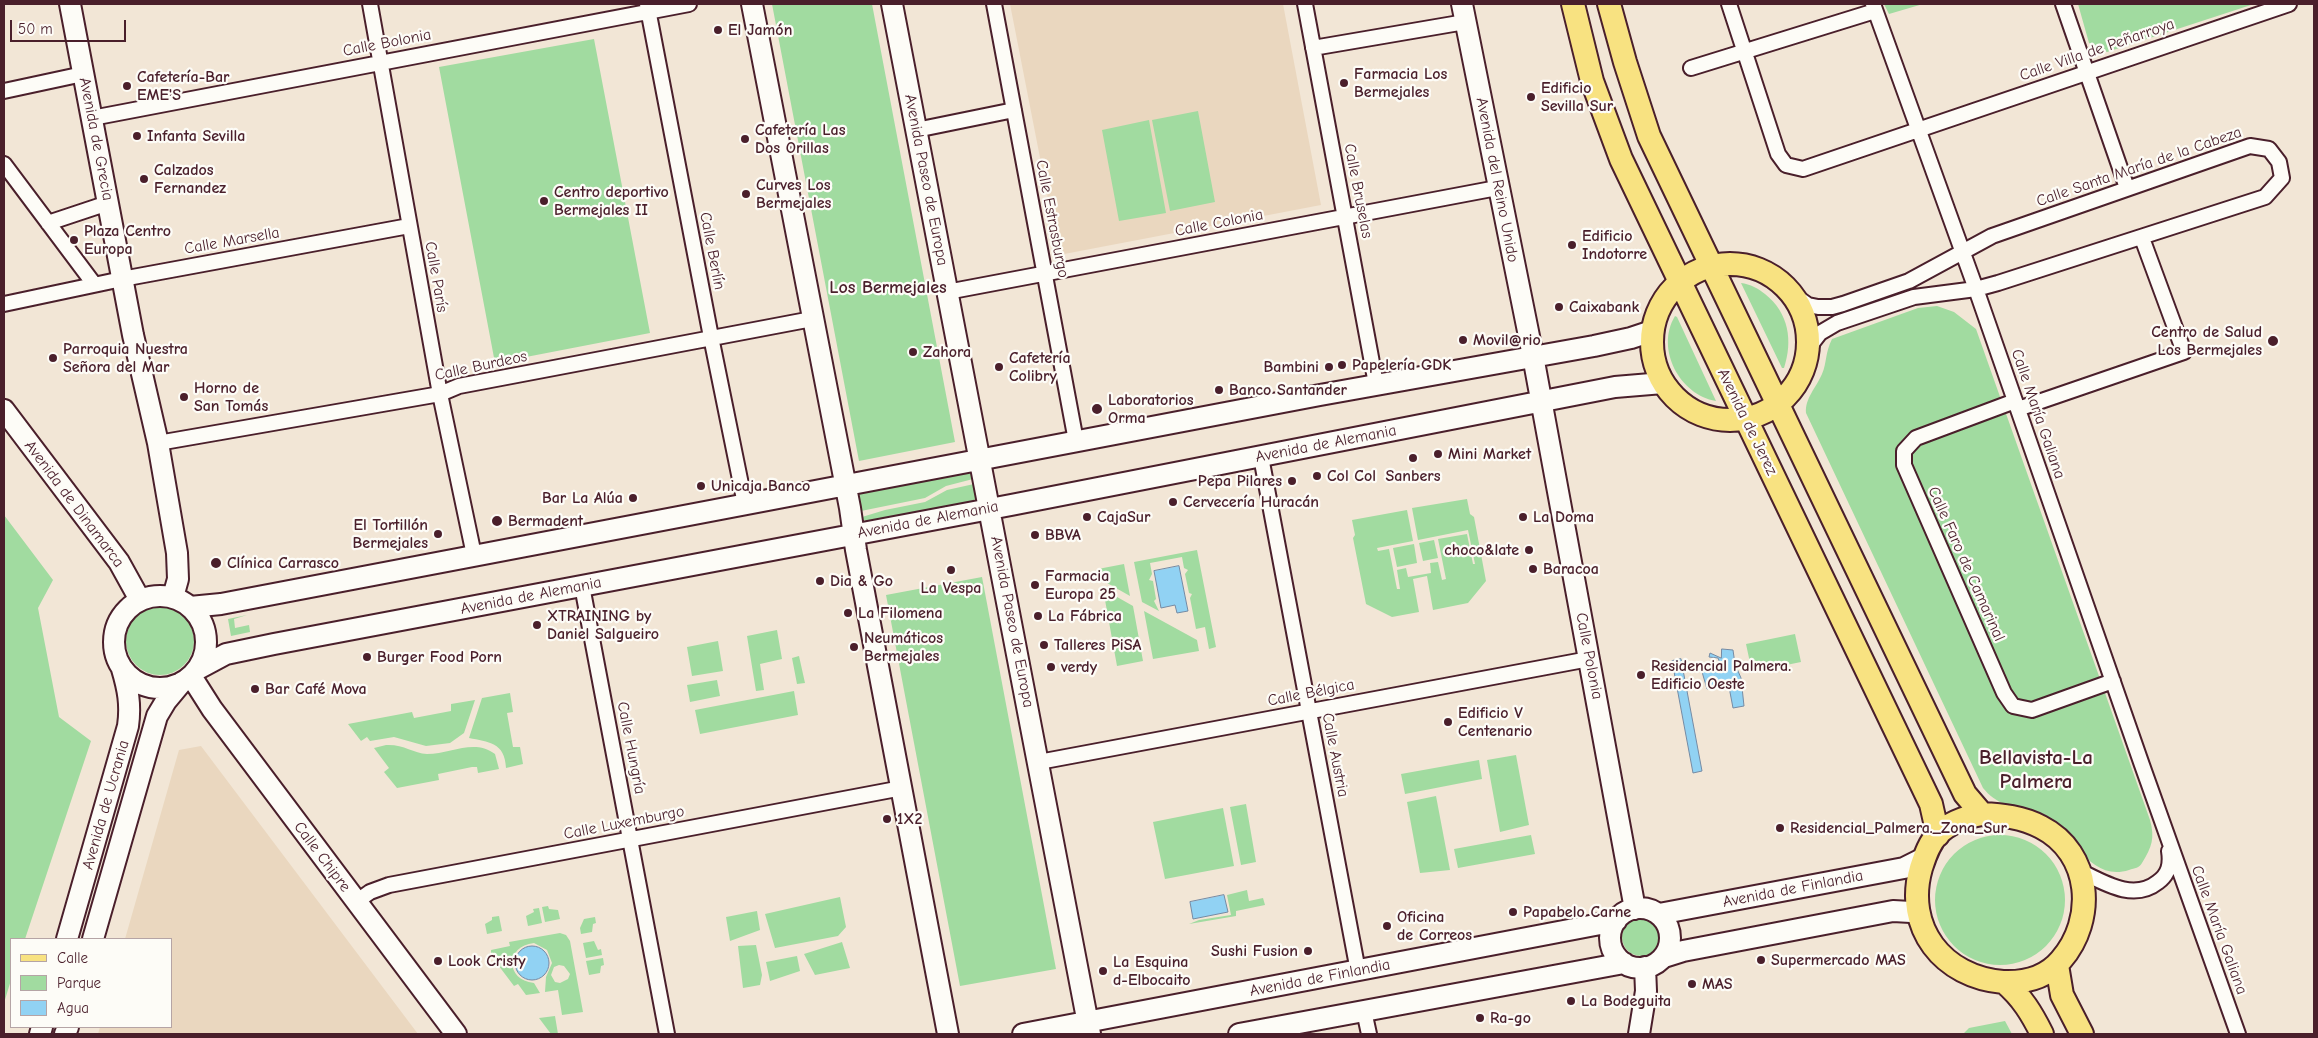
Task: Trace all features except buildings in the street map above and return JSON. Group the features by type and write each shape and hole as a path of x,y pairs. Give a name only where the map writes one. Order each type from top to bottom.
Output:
{"main road":[{"name":"Avenida de Grecia","path":"70,4 122,279 158,443 178,567 181,602"},
{"path":"752,4 948,1034"},
{"name":"Avenida Paseo de Europa","path":"892,4 979,459 991,509 1089,1028"},
{"name":"Avenida de Jerez","path":"1573,4 1592,81 1621,159 1931,804 1938,834"},
{"path":"1609,4 1625,62 1649,136 1965,794 1982,814"},
{"name":"Avenida del Reino Unido","path":"1463,13 1540,403"},
{"path":"1731,263 1758,269 1770,274 1791,293 1806,323 1807,357 1797,382 1777,404 1768,410 1745,418 1729,420 1703,415 1679,402 1663,383 1652,357 1652,332 1655,315 1661,303 1680,281 1690,274 1711,266 1731,263"},
{"path":"181,602 202,622 206,641 203,660 190,676 160,688 149,687 130,677 122,669 114,650 115,630 124,612 140,600 156,596 181,602 221,604 1376,384 1616,342 1652,332"},
{"name":"Avenida de Alemania","path":"190,676 219,656 243,650 991,509 1627,385 1663,383"},
{"name":"Calle Polonia","path":"1540,403 1635,909"},
{"name":"Avenida de Dinamarca","path":"4,410 119,562 140,600"},
{"name":"Avenida de Ucrania","path":"67,938 128,726 129,691 122,669"},
{"name":"Calle Chipre","path":"190,676 212,709 456,1034"},
{"name":"Avenida de Ucrania","path":"93,938 157,716 166,701 190,676"},
{"path":"1982,814 2008,816 2041,827 2056,837 2069,852 2078,870 2084,891 2083,922 2074,944 2057,965 2045,974 2028,982 2004,982 1976,977 1952,965 1938,953 1919,915 1917,890 1924,858 1938,834 1951,824 1982,814"},
{"name":"Avenida de Finlandia","path":"1658,914 1904,868 1924,858"},
{"path":"1664,957 1670,944 1670,931 1658,914 1644,908 1635,909 1621,915 1616,921 1611,940 1615,953 1624,963 1634,967 1645,967 1655,964 1664,957 1683,951 1893,911 1911,912 1919,915"},
{"name":"Avenida de Finlandia","path":"1023,1034 1089,1028 1358,971 1616,921"},
{"path":"1239,1034 1624,963"},
{"path":"2057,965 2062,995 2082,1034"},
{"path":"1639,1034 1646,991 1645,967"},
{"path":"2004,982 2031,1012 2042,1034"}],"street":[{"name":"Calle París","path":"370,4 440,394 474,555"},
{"name":"Calle Bolonia","path":"92,118 381,62 648,7 689,4"},
{"name":"Calle Estrasburgo","path":"994,4 1076,441"},
{"name":"Calle Bruselas","path":"1305,4 1376,384"},
{"path":"1729,4 1744,51"},
{"path":"2062,4 2127,188"},
{"name":"Calle Villa de Peñarroya","path":"1744,51 1778,154 1786,164 1803,169 2289,4"},
{"name":"Calle Berlín","path":"648,7 745,504"},
{"path":"1691,68 1874,7"},
{"name":"Calle María Galiana","path":"1874,7 1917,130 1963,251 2167,838 2238,1034"},
{"path":"1313,48 1463,13"},
{"path":"4,91 83,74"},
{"path":"916,130 1014,110"},
{"name":"Calle Santa María de la Cabeza","path":"1791,293 1808,305 1818,307 1836,306 1909,281 1992,236 2250,146 2269,149 2279,162 2282,178 2265,197 2142,238 1976,288 1914,297 1837,324 1820,333 1813,342 1807,357"},
{"path":"4,164 94,284"},
{"name":"Calle Colonia","path":"947,292 1497,188"},
{"path":"48,223 108,203"},
{"name":"Calle Marsella","path":"4,304 94,284 409,226"},
{"path":"2017,405 2184,352 2142,238"},
{"name":"Calle Burdeos","path":"158,443 440,394 459,386 812,319"},
{"name":"Calle Faro de Camarinal","path":"2017,405 1916,438 1904,451 1904,465 2004,693 2013,706 2032,710 2113,681"},
{"name":"Calle Austria","path":"1261,457 1358,971"},
{"name":"Calle Hungría","path":"582,586 667,1034"},
{"name":"Calle Bélgica","path":"1039,762 1589,659"},
{"name":"Calle Luxemburgo","path":"356,902 370,892 388,885 902,788"},
{"name":"Calle María Galiana","path":"2078,870 2119,888 2133,891 2152,887 2166,876 2170,862 2167,838"},
{"path":"1364,1010 1369,1034"}],"shaded area":[{"path":"1010,4 1283,4 1321,205 1059,255"},
{"path":"201,746 418,1034 98,1034 100,1028 172,1028 172,938 125,938 179,750"}],"green space":[{"path":"772,4 872,4 955,442 859,461"},
{"path":"1884,4 1923,4 1889,14"},
{"path":"2078,4 2254,4 2107,52 2089,43"},
{"name":"Centro deportivo Bermejales II","path":"594,39 650,333 495,363 439,67"},
{"path":"1198,111 1215,202 1170,211 1152,120"},
{"path":"1149,120 1166,213 1119,221 1102,130"},
{"path":"1741,283 1748,284 1765,294 1773,302 1784,319 1787,328 1788,348 1784,368 1782,368"},
{"path":"1937,306 1954,312 1976,329 2150,820 2152,837 2150,847 2141,865 2138,867 2115,872 2103,869 2092,863 2082,854 2055,823 2045,815 2004,804 1993,798 1983,788 1806,413 1807,403 1822,374 1832,339 1918,308"},
{"path":"1675,316 1716,401 1703,397 1692,390 1674,369 1668,342"},
{"path":"970,472 973,479 946,486 925,498 861,511 858,497 861,493"},
{"path":"974,484 977,497 973,501 867,521 862,519 862,517 885,510 925,502 947,490"},
{"path":"1467,499 1470,514 1474,517 1486,581 1468,603 1433,610 1427,576 1413,579 1419,612 1392,617 1366,604 1353,538 1355,535 1352,520 1407,510 1413,541 1377,548 1378,551 1389,549 1397,589 1400,589 1397,570 1406,568 1408,577 1431,573 1430,563 1438,562 1442,580 1446,579 1438,539 1467,534 1473,564 1475,564 1468,530 1418,540 1412,508"},
{"path":"4,515 53,580 38,608 59,717 91,741 25,938 10,938 10,983 4,1003"},
{"path":"1434,540 1438,558 1423,561 1419,543"},
{"path":"1414,544 1417,563 1397,567 1393,548"},
{"path":"1197,550 1216,647 1209,649 1205,627 1196,629 1190,598 1192,594 1189,593 1185,574 1188,570 1184,568 1182,557 1150,563 1152,574 1149,580 1153,581 1156,599 1154,601 1159,611 1142,602 1134,562"},
{"path":"1124,564 1130,596 1100,579 1098,569"},
{"path":"982,577 1056,969 960,986 886,595"},
{"path":"1103,589 1133,606 1143,661 1117,666"},
{"path":"153,607 167,607 179,612 189,622 194,634 194,648 189,660 179,670 167,675 153,675 141,670 131,660 126,648 126,634 131,622 141,612"},
{"path":"1144,611 1197,640 1199,651 1153,659"},
{"path":"247,615 234,619 235,628 249,625 250,632 231,636 228,619"},
{"path":"777,630 782,659 760,664 764,690 756,691 747,636"},
{"path":"1795,634 1801,662 1752,672 1746,644"},
{"path":"718,641 723,671 692,676 687,647"},
{"path":"799,656 805,683 797,684 792,658"},
{"path":"717,680 720,696 690,702 687,685"},
{"path":"794,691 798,715 700,734 695,710"},
{"path":"510,693 513,712 507,713 513,747 520,747 523,764 506,768 505,759 499,748 489,742 469,738 482,698"},
{"path":"475,700 464,733 450,743 426,746 394,737 370,741 367,737 361,741 348,724 412,712 414,718 451,711 451,704"},
{"path":"386,745 398,746 427,754 479,747 495,754 499,769 478,773 477,767 472,767 438,774 439,780 397,788 384,772 389,768 374,748"},
{"path":"1516,755 1529,825 1500,832 1487,760"},
{"path":"1479,760 1482,779 1405,794 1401,774"},
{"path":"1436,796 1450,870 1420,873 1407,802"},
{"path":"1246,804 1256,862 1241,865 1230,807"},
{"path":"1223,808 1234,866 1165,879 1153,822"},
{"path":"1531,835 1535,854 1458,868 1454,849"},
{"path":"2000,835 2013,836 2025,840 2046,854 2060,875 2064,887 2064,913 2060,925 2046,946 2025,960 2013,964 2000,965 1987,964 1975,960 1954,946 1940,925 1936,913 1935,900 1936,887 1940,875 1954,854 1975,840 1987,836"},
{"path":"1247,890 1249,901 1263,898 1265,905 1236,911 1236,916 1189,924 1199,920 1231,915 1227,895"},
{"path":"840,897 846,927 838,936 775,948 765,914"},
{"path":"548,906 549,909 558,910 560,919 545,922 542,907"},
{"path":"539,908 542,923 528,926 526,916 534,912 533,909"},
{"path":"757,911 760,930 730,941 726,917"},
{"path":"499,916 502,931 487,934 485,924 492,920 492,917"},
{"path":"595,917 596,923 593,924 592,932 581,934 580,928 584,919"},
{"path":"1641,918 1654,924 1660,937 1654,950 1641,956 1628,950 1622,937 1628,924"},
{"path":"560,933 566,935 570,941 583,1012 562,1015 558,990 545,992 546,977 552,963 547,950 534,943 524,945 518,950 512,963 518,976 524,981 534,983 540,993 526,995 518,984 514,986 489,953 491,953 491,950 510,946 509,942","holes":["564,966 570,974 568,979 560,983 555,982 551,975 554,967"]},
{"path":"594,941 598,950 601,949 602,955 586,958 583,943"},
{"path":"842,942 850,968 815,975 804,954"},
{"path":"756,945 762,975 760,985 743,988 738,946"},
{"path":"797,956 800,971 770,981 766,962"},
{"path":"603,958 604,965 601,966 600,973 589,975 586,961"},
{"path":"555,1016 558,1034 551,1034 539,1018"},
{"path":"2005,1021 2012,1034 1963,1034 1969,1028"}],"water":[{"path":"1179,566 1188,611 1177,613 1175,605 1161,608 1154,571"},
{"path":"1722,649 1733,650 1735,664 1741,678 1744,706 1733,708 1729,687 1707,689 1700,665 1703,665 1705,669 1715,671 1720,663 1718,658 1709,657 1710,653 1721,658"},
{"path":"1681,659 1702,771 1693,773 1672,661"},
{"path":"1224,895 1228,912 1193,919 1190,902"},
{"path":"532,946 544,951 549,963 544,975 532,980 520,975 515,963 520,951"}],"place":[{"name":"El Jamón","path":"718,30"},
{"name":"Farmacia Los Bermejales","path":"1344,83"},
{"name":"Cafetería-Bar EME'S","path":"127,86"},
{"name":"Edificio Sevilla Sur","path":"1531,97"},
{"name":"Infanta Sevilla","path":"137,136"},
{"name":"Cafetería Las Dos Orillas","path":"745,139"},
{"name":"Calzados Fernandez","path":"144,179"},
{"name":"Curves Los Bermejales","path":"746,194"},
{"name":"Centro deportivo Bermejales II","path":"544,201"},
{"name":"Plaza Centro Europa","path":"74,240"},
{"name":"Edificio Indotorre","path":"1572,245"},
{"name":"Caixabank","path":"1559,307"},
{"name":"Movil@rio","path":"1463,340"},
{"name":"Centro de Salud Los Bermejales","path":"2273,341"},
{"name":"Zahora","path":"913,352"},
{"name":"Parroquia Nuestra Señora del Mar","path":"53,358"},
{"name":"Papelería GDK","path":"1342,365"},
{"name":"Cafetería Colibry","path":"999,367"},
{"name":"Bambini","path":"1329,367"},
{"name":"Banco Santander","path":"1219,390"},
{"name":"Horno de San Tomás","path":"184,397"},
{"name":"Laboratorios Orma","path":"1097,409"},
{"name":"Mini Market","path":"1438,454"},
{"name":"Sanbers","path":"1413,458"},
{"name":"Col Col","path":"1317,476"},
{"name":"Pepa Pilares","path":"1292,481"},
{"name":"Unicaja Banco","path":"701,486"},
{"name":"Bar La Alúa","path":"633,498"},
{"name":"Cervecería Huracán","path":"1173,502"},
{"name":"CajaSur","path":"1087,517"},
{"name":"La Doma","path":"1523,517"},
{"name":"Bermadent","path":"497,521"},
{"name":"El Tortillón Bermejales","path":"438,534"},
{"name":"BBVA","path":"1035,535"},
{"name":"choco&late","path":"1529,550"},
{"name":"Clínica Carrasco","path":"216,563"},
{"name":"Baracoa","path":"1533,569"},
{"name":"La Vespa","path":"951,570"},
{"name":"Dia & Go","path":"820,581"},
{"name":"Farmacia Europa 25","path":"1035,585"},
{"name":"La Filomena","path":"848,613"},
{"name":"La Fábrica","path":"1038,616"},
{"name":"XTRAINING by Daniel Salgueiro","path":"537,625"},
{"name":"Talleres PiSA","path":"1044,645"},
{"name":"Neumáticos Bermejales","path":"854,647"},
{"name":"Burger Food Porn","path":"367,657"},
{"name":"verdy","path":"1051,667"},
{"name":"Residencial Palmera. Edificio Oeste","path":"1641,675"},
{"name":"Bar Café Mova","path":"255,689"},
{"name":"Edificio V Centenario","path":"1448,722"},
{"name":"1X2","path":"887,819"},
{"name":"Residencial_Palmera._Zona_Sur","path":"1780,828"},
{"name":"Papabelo Carne","path":"1513,912"},
{"name":"Oficina de Correos","path":"1387,926"},
{"name":"Sushi Fusion","path":"1308,951"},
{"name":"Supermercado MAS","path":"1761,960"},
{"name":"Look Cristy","path":"438,961"},
{"name":"La Esquina d-Elbocaito","path":"1103,971"},
{"name":"MAS","path":"1692,984"},
{"name":"La Bodeguita","path":"1571,1001"},
{"name":"Ra-go","path":"1480,1018"}],"district":[{"name":"Los Bermejales","path":"888,288"},
{"name":"Bellavista-La Palmera","path":"2036,770"}]}
